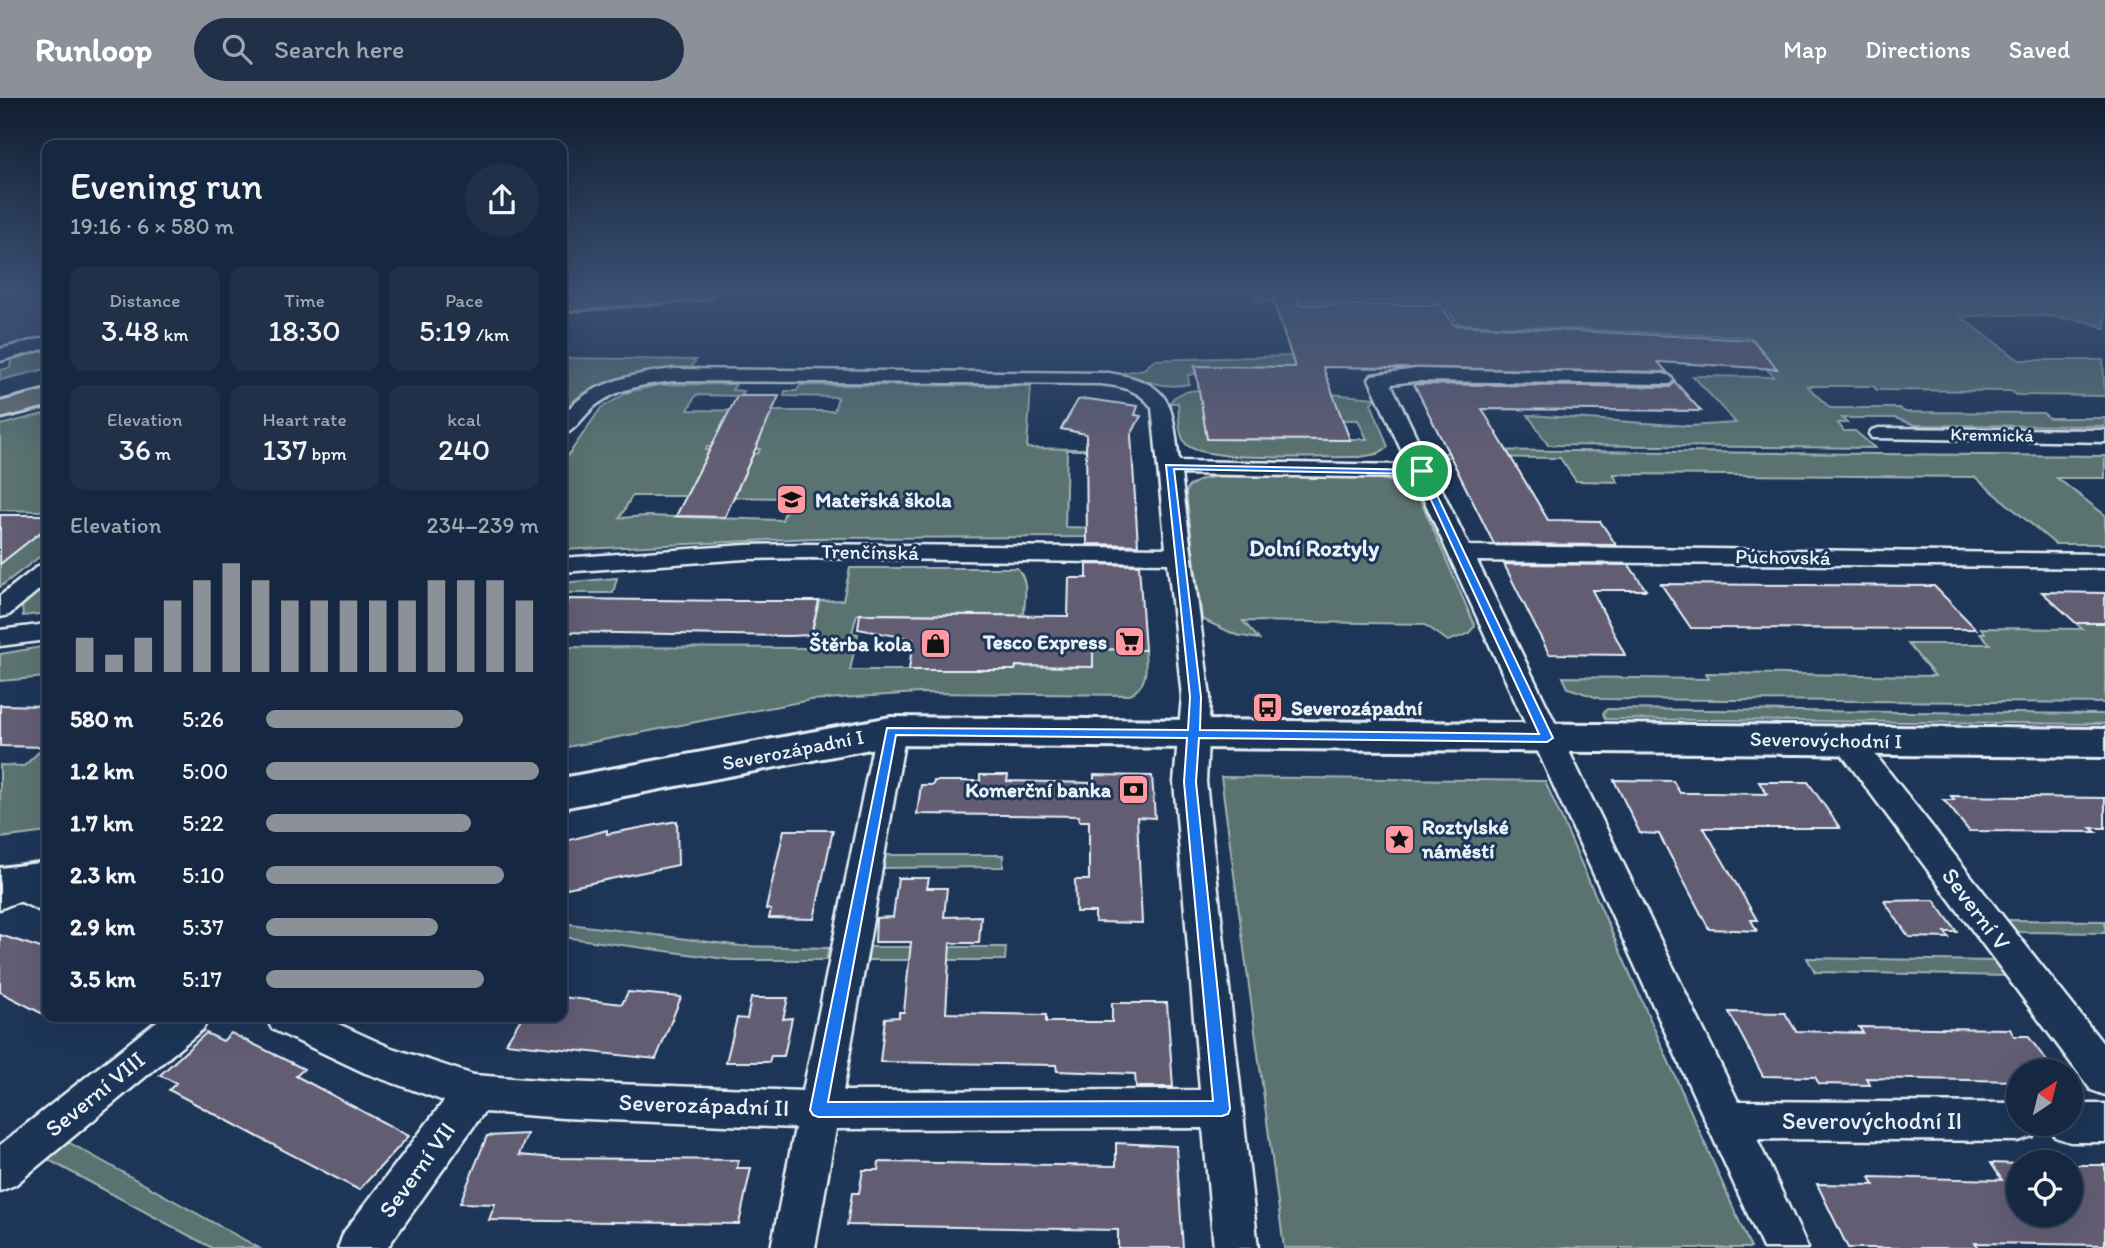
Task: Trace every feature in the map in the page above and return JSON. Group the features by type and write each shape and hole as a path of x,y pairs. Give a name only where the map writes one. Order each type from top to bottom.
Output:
{"highway":[{"path":"0,389 42,378"},
{"path":"0,410 42,399"}],"street":[{"path":"0,355 34,346"},
{"path":"1663,380 1416,375 1379,379 1786,1248"},
{"path":"567,422 576,410 604,391 645,378 665,376 1100,378 1131,383 1157,398 1162,408 1196,697 1190,782 1236,1248"},
{"name":"Kremnická","path":"1879,434 2105,436"},
{"path":"1169,467 1422,471"},
{"name":"Trenčínská","path":"567,565 809,551 1179,556"},
{"name":"Púchovská","path":"1461,554 2105,561"},
{"path":"0,609 42,575"},
{"path":"0,638 42,633"},
{"path":"793,1248 891,731"},
{"name":"Severozápadní I","path":"567,792 891,731 1194,734"},
{"path":"1194,734 1547,738"},
{"name":"Severovýchodní I","path":"1547,738 2105,743"},
{"name":"Severní V","path":"1848,741 2105,1077"},
{"name":"Severní VIII","path":"0,1171 184,1022"},
{"name":"Severozápadní II","path":"296,1022 379,1061 474,1093 563,1100 818,1110 1222,1109"},
{"name":"Severní VII","path":"360,1248 474,1093"},
{"name":"Severovýchodní II","path":"1727,1120 2006,1122"},
{"path":"2083,1123 2105,1123"}],"shaded area":[{"path":"0,346 42,346 42,350 11,359 0,358"}],"green space":[{"path":"1758,346 2000,346 2019,360 2103,360 2105,396 2017,395 2011,391 1877,390 1873,386 1807,386 1830,408 1899,408 1905,412 2043,413 2049,418 2105,418 2105,426 1915,425 1895,418 1842,418 1847,423 1838,423 1844,431 1855,431 1875,448 1548,445 1528,415 1689,426 1736,423 1693,376 1774,377 1767,369 1777,368"},
{"path":"42,350 42,370 0,380 0,370 10,368 11,359"},
{"path":"1291,356 1295,367 1194,366 1195,374 1188,375 1189,384 1170,386 1116,374 1144,369 1154,360"},
{"path":"567,358 696,360 690,369 624,378 577,398 567,408"},
{"name":"Mateřská škola","path":"736,384 732,390 744,391 741,396 696,395 688,410 753,411 712,447 707,447 706,450 710,451 703,496 632,496 620,518 646,516 782,520 790,498 720,497 726,481 741,480 753,454 760,449 755,449 759,411 834,411 838,397 784,396 785,391 797,391 800,385 1031,386 1027,448 1132,450 1067,450 1065,527 1137,529 1121,537 814,538 567,550 567,457 601,408 629,392 659,385"},
{"path":"1194,390 1297,391 1376,398 1371,403 1388,447 1377,454 1360,457 1242,456 1199,451 1184,441 1178,403 1170,403 1178,395","holes":["1204,418 1358,420 1367,439 1208,439"]},
{"path":"42,414 42,510 0,510 0,425"},
{"path":"1451,450 2105,456 2105,478 2057,478 2105,515 2105,544 2055,544 1975,477 1613,474 1618,482 1576,481 1560,458 1438,457"},
{"path":"1221,476 1369,477 1403,486 1420,499 1475,626 1468,634 1448,641 1424,624 1243,621 1259,639 1236,635 1202,619 1186,494 1188,487 1202,479"},
{"path":"42,535 42,555 0,587 0,564 35,536"},
{"path":"850,568 1017,568 1025,583 1024,613 1020,615 857,614 852,633 858,634 850,670 1093,667 1093,649 1145,650 1146,670 1140,686 1130,695 919,693 810,700 567,747 567,647 807,648 819,601 843,600"},
{"path":"617,578 613,593 567,593 567,583"},
{"path":"42,585 42,614 23,616 22,607 31,594"},
{"path":"2076,623 2105,623 2105,703 1601,699 1568,688 1563,677 1709,679 1706,673 1935,676 1908,644 1990,644 1980,633 1985,633 1981,628 2082,629"},
{"path":"42,647 42,677 0,681 0,654"},
{"path":"1607,709 2105,714 2105,724 1605,719 1603,713"},
{"path":"42,749 42,833 0,838 0,765 24,766"},
{"path":"1221,777 1545,781 1751,1248 1284,1248"},
{"path":"883,855 1003,855 1003,867 881,868"},
{"path":"2005,920 2105,921 2105,933 2015,932"},
{"path":"567,924 741,946 829,948 826,960 732,960 567,938"},
{"path":"867,947 1006,947 1005,960 866,960"},
{"path":"1807,958 1997,961 2007,976 1815,972"},
{"path":"68,1142 259,1248 212,1248 47,1159"}],"building":[{"path":"1288,346 1758,346 1777,369 1658,362 1667,372 1323,367 1350,440 1207,439 1195,366 1295,367"},
{"path":"1675,382 1701,411 1482,409 1548,520 1600,521 1616,545 1494,544 1414,384 1670,387"},
{"path":"737,396 779,396 725,517 676,516"},
{"path":"1078,400 1138,406 1135,415 1141,416 1131,435 1138,545 1087,544 1086,434 1061,429"},
{"path":"0,515 42,515 42,531 0,564"},
{"path":"1087,564 1139,565 1145,650 1093,649 1093,667 1016,666 1015,670 909,670 913,639 858,629 860,614 1068,616 1069,578 1087,578"},
{"path":"1504,564 1629,565 1646,590 1592,590 1625,655 1549,654"},
{"path":"1661,584 1934,586 1976,629 1691,628"},
{"path":"2042,592 2105,593 2105,623 2076,623"},
{"path":"569,599 819,601 811,635 789,636 567,632"},
{"path":"0,705 42,706 42,747 0,746"},
{"path":"980,775 1008,775 1007,781 1094,783 1094,775 1152,776 1155,818 1137,817 1142,923 1095,922 1095,912 1076,912 1075,880 1089,880 1089,821 1079,821 1079,816 917,814 921,785 933,785 934,781 980,781"},
{"path":"1614,780 1673,781 1680,793 1767,794 1759,782 1808,782 1840,828 1704,828 1757,920 1751,920 1757,931 1709,929 1659,834 1640,833"},
{"path":"1951,796 2105,798 2105,828 2091,828 2096,832 1969,831 1944,800 1954,800"},
{"path":"677,821 678,865 567,888 567,841 607,830 607,834"},
{"path":"784,830 833,830 814,919 769,918 771,910 766,909"},
{"path":"898,878 929,878 927,888 947,888 944,917 981,916 979,943 950,943 946,1013 1046,1015 1046,1022 1112,1022 1112,1003 1167,1003 1173,1087 1136,1087 1135,1074 1057,1071 1056,1065 880,1062 885,1018 899,1017 899,1012 904,1012 911,942 875,942 876,918 893,917"},
{"path":"1934,900 1957,932 1945,932 1949,938 1909,937 1884,901"},
{"path":"0,935 42,948 42,1013 0,992"},
{"path":"628,992 681,997 656,1059 506,1043 519,1022 567,1022 567,998 622,1004"},
{"path":"751,998 788,998 783,1019 792,1018 784,1056 771,1056 769,1062 726,1062 737,1018 747,1019"},
{"path":"1729,1012 1785,1013 1796,1031 1863,1033 1859,1027 2010,1029 2014,1036 2028,1036 2045,1059 2006,1059 2006,1081 1866,1078 1870,1085 1819,1084 1815,1077 1763,1076"},
{"path":"206,1033 223,1041 231,1033 304,1069 296,1076 409,1136 359,1190 169,1090 176,1083 160,1075"},
{"path":"527,1134 519,1155 556,1158 739,1160 737,1168 751,1168 739,1224 489,1220 495,1204 460,1203 487,1136"},
{"path":"1116,1143 1176,1146 1183,1248 1118,1248 1118,1230 847,1225 852,1193 859,1193 863,1170 878,1170 879,1162 1116,1166"},
{"path":"1991,1163 2006,1164 2006,1227 2083,1227 2083,1165 2105,1165 2105,1245 1975,1243 1978,1248 1848,1248 1817,1184 1874,1185 1870,1177 2002,1180"}],"place":[{"name":"Mateřská škola","path":"792,500"},
{"name":"Tesco Express","path":"1130,642"},
{"name":"Štěrba kola","path":"935,644"},
{"name":"Severozápadní","path":"1268,708"},
{"name":"Komerční banka","path":"1134,790"},
{"name":"Roztylské náměstí","path":"1399,839"}],"district":[{"name":"Dolní Roztyly","path":"1314,548"}],"route":[{"path":"1422,471 1169,467 1196,697 1194,734 891,731 818,1110 1222,1109 1190,782 1194,734 1547,738 1422,471"}]}
